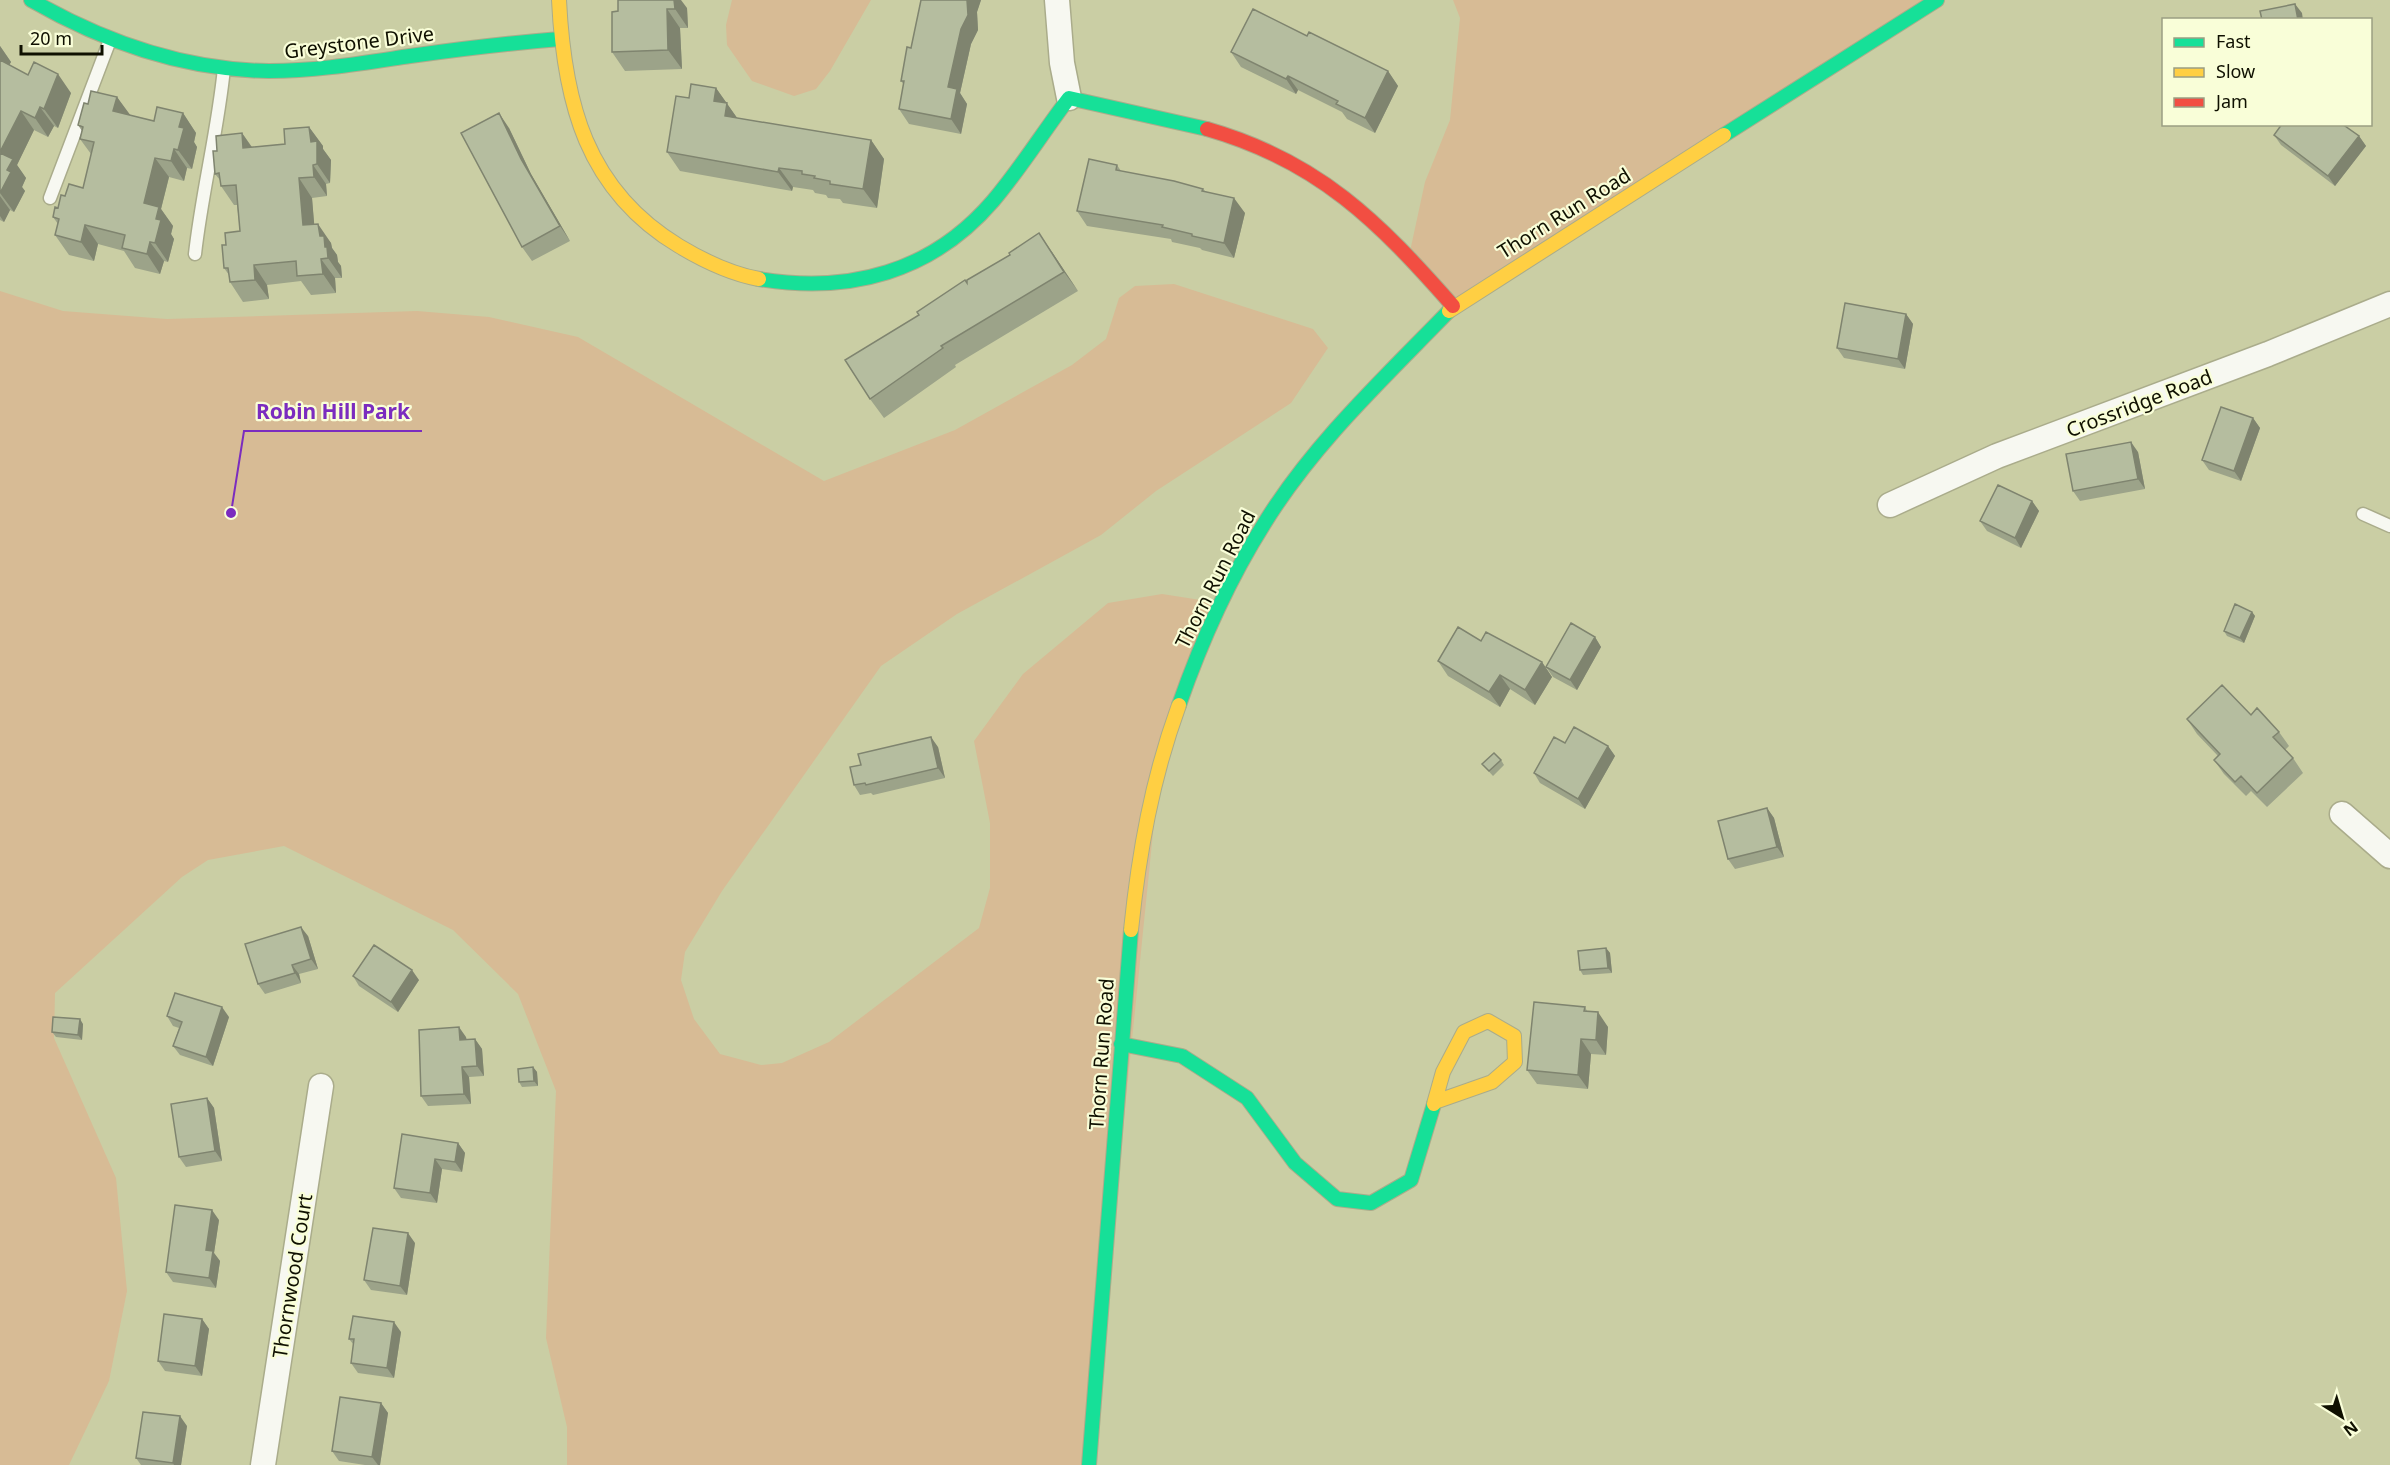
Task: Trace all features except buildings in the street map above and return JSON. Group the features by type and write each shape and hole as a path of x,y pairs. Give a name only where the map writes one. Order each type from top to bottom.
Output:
{"street":[{"name":"Greystone Drive","path":"31,0 111,39 150,53 224,67 266,71 332,68 482,46 560,39"},
{"path":"560,0 560,39 568,96 578,126 595,162 627,205 671,243 702,261 736,275 771,283 804,286 874,277 934,252 959,235 998,196 1037,138 1069,98 1062,63 1057,0"},
{"name":"Thorn Run Road","path":"1089,1465 1131,924 1148,806 1176,706 1216,613 1264,523 1326,440 1453,306 1937,0"},
{"path":"1069,98 1187,122 1234,136 1292,162 1352,201 1381,227 1453,306"},
{"name":"Crossridge Road","path":"1890,505 1997,456 2268,354 2390,304"},
{"path":"2342,814 2390,856"},
{"path":"1121,1044 1182,1056 1247,1098 1295,1163 1337,1199 1371,1203 1411,1180 1434,1102 1443,1072 1464,1032 1488,1021 1514,1036 1515,1062 1500,1076 1492,1082 1434,1102"},
{"name":"Thornwood Court","path":"263,1465 321,1086"}],"lane":[{"path":"50,198 111,39"},
{"path":"195,254 201,197 224,67"},
{"path":"2363,514 2390,526"}],"shaded area":[{"path":"732,0 871,0 830,71 816,89 794,96 752,81 727,45 726,25"},
{"path":"1453,0 1937,0 1453,306 1409,256 1425,182 1450,120 1460,18"},
{"path":"1174,284 1313,329 1328,348 1291,403 1156,491 1101,535 957,614 881,666 722,891 685,952 681,980 694,1019 720,1054 761,1065 782,1063 829,1042 979,928 990,888 990,823 974,741 1023,674 1108,603 1162,594 1220,603 1161,754 1089,1465 567,1465 567,1427 546,1338 556,1091 518,994 453,930 284,846 208,860 182,877 55,993 54,1038 116,1178 127,1291 109,1381 69,1465 0,1465 0,291 63,311 167,319 417,311 489,317 578,337 824,481 955,430 1072,365 1106,339 1119,298 1135,286"}],"traffic: fast":[{"path":"31,0 116,41 176,59 237,69 287,71 322,68 560,39"},
{"path":"1724,135 1937,0"},
{"path":"759,279 793,283 857,280 916,261 944,245 969,225 993,201 1069,98 1207,129"},
{"path":"1179,705 1196,658 1227,590 1283,495 1304,466 1350,413 1449,311"},
{"path":"1089,1465 1131,930"},
{"path":"1121,1044 1182,1056 1247,1098 1295,1163 1337,1199 1371,1203 1411,1180 1434,1104"}],"traffic: slow":[{"path":"559,0 567,74 575,108 586,140 601,170 622,198 647,224 698,257 738,274 759,279"},
{"path":"1449,311 1724,135"},
{"path":"1131,930 1148,816 1161,760 1179,705"},
{"path":"1434,1104 1443,1072 1464,1032 1488,1021 1514,1036 1515,1062 1492,1082 1435,1102"}],"traffic: jam":[{"path":"1207,129 1247,142 1315,177 1344,198 1399,247 1453,306"}],"place":[{"name":"Robin Hill Park","path":"231,513"}]}
